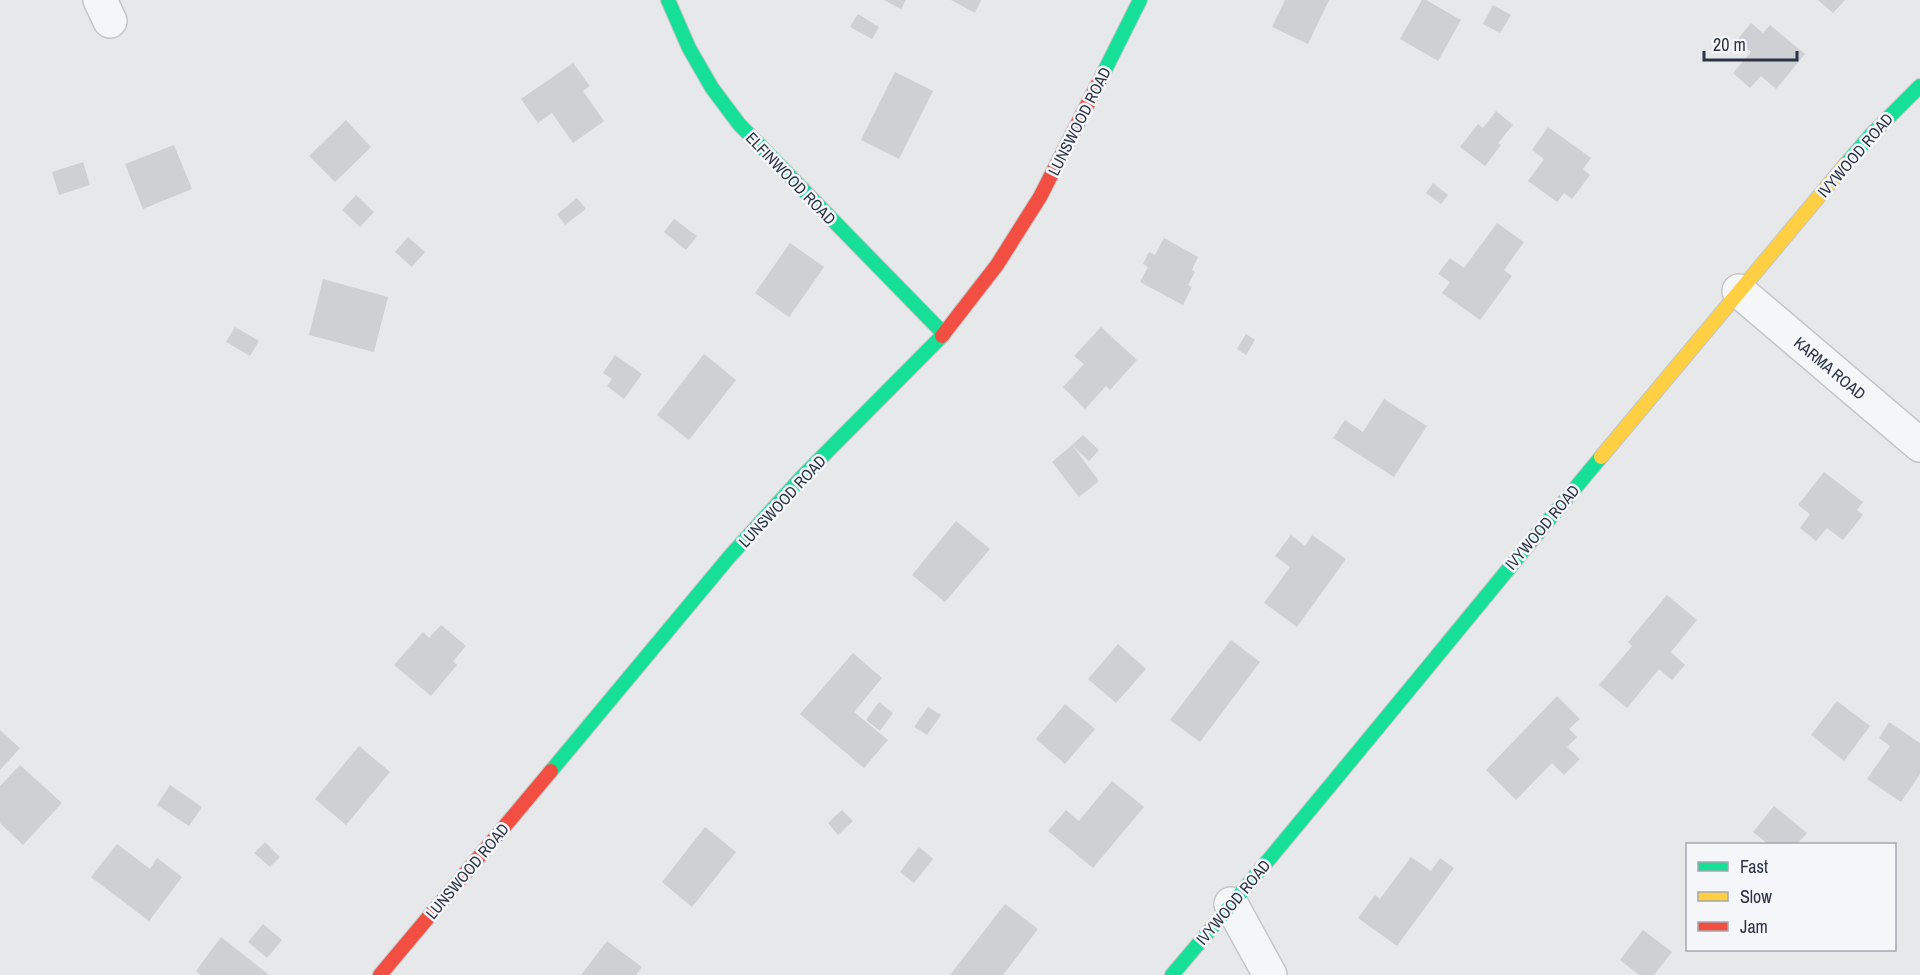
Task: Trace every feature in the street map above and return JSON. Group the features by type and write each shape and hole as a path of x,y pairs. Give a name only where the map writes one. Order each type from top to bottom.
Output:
{"street":[{"name":"ELFINWOOD ROAD","path":"668,0 689,48 712,88 739,124 944,334"},
{"name":"LUNSWOOD ROAD","path":"380,975 730,555 801,478 944,334 997,265 1040,197 1140,0"},
{"name":"IVYWOOD ROAD","path":"1172,975 1308,814 1423,671 1739,291 1870,136 1920,86"},
{"name":"KARMA ROAD","path":"1739,291 1920,445"},
{"path":"1231,904 1270,975"}],"building":[{"path":"884,0 906,0 901,9"},
{"path":"951,0 981,0 975,13"},
{"path":"1285,0 1329,0 1308,44 1272,27"},
{"path":"1422,0 1426,0 1461,20 1438,61 1400,39"},
{"path":"1818,0 1845,0 1833,13"},
{"path":"1493,5 1511,15 1500,33 1483,24"},
{"path":"858,14 879,27 872,39 850,27"},
{"path":"1751,23 1763,33 1770,25 1805,54 1776,89 1761,76 1750,88 1733,73 1751,52 1737,40"},
{"path":"573,63 590,86 583,91 604,121 573,143 552,113 538,123 521,99"},
{"path":"895,72 933,91 899,159 861,140"},
{"path":"1496,111 1513,125 1498,143 1501,145 1485,166 1460,147 1478,124 1483,128"},
{"path":"346,120 371,147 335,182 309,156"},
{"path":"1548,127 1591,158 1583,169 1590,175 1572,199 1564,193 1557,202 1528,181 1544,159 1532,150"},
{"path":"174,145 192,189 143,209 125,164"},
{"path":"83,162 90,185 59,195 52,172"},
{"path":"1433,183 1448,195 1441,204 1426,193"},
{"path":"356,195 374,212 360,227 342,210"},
{"path":"577,198 586,209 565,225 557,214"},
{"path":"674,219 697,236 686,250 664,232"},
{"path":"1497,223 1524,242 1504,270 1512,276 1480,320 1442,293 1450,282 1438,274 1450,258 1464,268"},
{"path":"408,237 425,252 412,267 395,252"},
{"path":"1164,238 1198,257 1192,270 1195,272 1188,285 1192,287 1183,305 1140,282 1148,267 1143,264 1149,252 1155,255"},
{"path":"790,243 824,267 789,317 755,293"},
{"path":"323,279 388,297 374,352 309,335"},
{"path":"235,327 259,341 250,356 226,342"},
{"path":"1101,327 1137,360 1110,390 1106,386 1085,409 1063,387 1084,364 1074,356"},
{"path":"1246,334 1255,340 1246,355 1237,349"},
{"path":"704,354 736,380 689,440 657,415"},
{"path":"615,355 642,374 624,399 607,386 612,379 603,373"},
{"path":"1384,399 1427,426 1394,477 1333,438 1345,420 1363,432"},
{"path":"1083,435 1099,450 1089,461 1072,445"},
{"path":"1072,445 1099,481 1079,497 1052,462"},
{"path":"1824,472 1863,502 1857,510 1863,515 1843,540 1827,528 1816,541 1800,528 1810,514 1798,505"},
{"path":"956,521 990,549 945,602 912,575"},
{"path":"1291,535 1305,546 1312,535 1346,559 1297,627 1264,603 1290,567 1275,556"},
{"path":"1667,595 1697,620 1671,652 1685,665 1672,680 1659,669 1627,708 1599,685 1632,646 1628,642"},
{"path":"441,625 466,646 453,661 457,665 431,696 394,665 423,632 429,638"},
{"path":"1231,640 1260,662 1200,742 1170,720"},
{"path":"1118,644 1146,669 1116,703 1088,679"},
{"path":"853,653 882,678 854,712 888,740 864,768 800,714"},
{"path":"1557,696 1580,719 1569,729 1577,737 1567,747 1580,759 1564,775 1552,763 1516,800 1486,770"},
{"path":"1837,701 1870,726 1844,761 1811,735"},
{"path":"879,702 893,713 880,731 866,720"},
{"path":"1065,704 1095,729 1065,764 1036,739"},
{"path":"928,707 941,715 927,735 914,727"},
{"path":"1889,722 1920,743 1920,774 1901,802 1867,779 1890,746 1879,738"},
{"path":"0,730 20,748 0,770"},
{"path":"359,746 390,772 346,825 315,799"},
{"path":"20,765 62,803 23,845 0,823 0,786"},
{"path":"1112,781 1144,807 1093,868 1048,831 1066,810 1079,821"},
{"path":"170,785 202,807 189,826 157,805"},
{"path":"1774,806 1807,833 1798,843 1767,843 1753,832"},
{"path":"842,810 853,821 838,835 828,823"},
{"path":"705,827 736,852 692,907 662,882"},
{"path":"265,842 280,857 270,867 254,853"},
{"path":"117,844 150,869 157,858 182,877 149,921 91,877"},
{"path":"919,847 933,859 914,883 900,872"},
{"path":"1411,857 1431,871 1440,858 1454,868 1397,946 1358,918 1375,895 1380,899"},
{"path":"1005,904 1038,929 1003,975 950,975"},
{"path":"263,924 282,940 267,958 248,942"},
{"path":"1643,930 1672,952 1654,975 1639,975 1620,960"},
{"path":"221,937 268,974 201,975 196,971"},
{"path":"607,941 642,967 636,975 581,975"}],"traffic: fast":[{"path":"668,0 689,48 712,88 739,124 944,334"},
{"path":"1102,76 1140,0"},
{"path":"1846,164 1870,136 1920,86"},
{"path":"551,771 730,556 801,478 942,336"},
{"path":"1172,975 1601,457"}],"traffic: slow":[{"path":"1601,457 1846,164"}],"traffic: jam":[{"path":"942,336 997,265 1040,197 1102,76"},
{"path":"380,975 551,771"}]}
